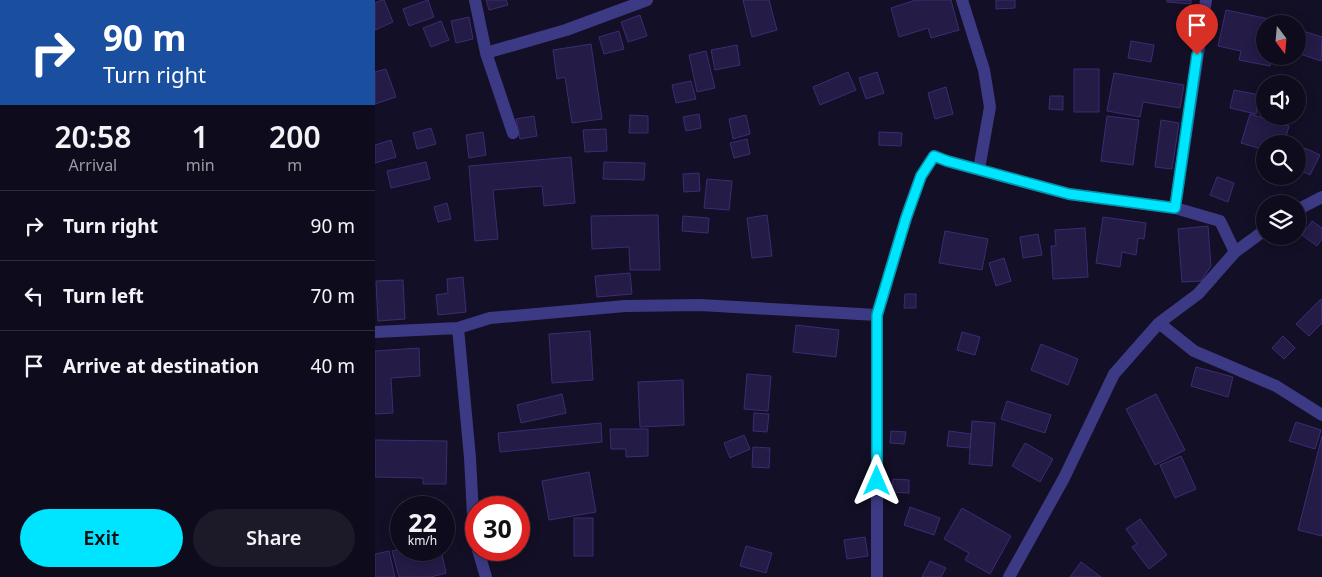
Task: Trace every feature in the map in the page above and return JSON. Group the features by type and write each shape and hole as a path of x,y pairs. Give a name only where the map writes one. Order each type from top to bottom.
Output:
{"street":[{"path":"475,0 486,53 513,133"},
{"path":"486,53 566,30 647,0"},
{"path":"962,0 984,70 990,107 979,169"},
{"path":"1175,208 1206,0"},
{"path":"877,577 877,315 906,218 921,176 934,156 1069,194 1175,208 1220,221 1235,252"},
{"path":"1306,205 1322,197"},
{"path":"1009,577 1064,478 1114,374 1159,323 1198,294 1235,252 1256,237"},
{"path":"375,332 457,328 490,318 625,306 700,305 877,315"},
{"path":"1159,323 1194,351 1276,386 1322,414"},
{"path":"457,328 472,496"},
{"path":"481,561 485,577"}],"building":[{"path":"384,0 393,22 375,30 375,3"},
{"path":"428,0 434,17 409,26 403,9"},
{"path":"486,0 506,0 508,5 489,10"},
{"path":"743,0 769,0 777,30 752,37"},
{"path":"916,0 951,0 959,30 931,38 928,28 899,37 891,8"},
{"path":"996,0 1015,0 1015,8 996,9"},
{"path":"1167,0 1191,0 1191,4 1167,2"},
{"path":"1226,10 1256,16 1256,63 1239,60 1241,51 1218,46"},
{"path":"640,15 647,36 628,42 621,22"},
{"path":"469,17 473,39 456,43 451,21"},
{"path":"441,21 449,40 431,47 423,28"},
{"path":"619,31 624,49 604,54 599,37"},
{"path":"1306,32 1322,37 1321,61 1306,56"},
{"path":"1131,41 1154,45 1151,62 1128,58"},
{"path":"591,44 602,119 572,123 565,77 557,79 553,50"},
{"path":"737,45 740,65 715,70 711,50"},
{"path":"706,51 715,88 697,92 689,55"},
{"path":"386,69 396,97 375,104 375,72"},
{"path":"1074,69 1099,69 1099,112 1074,112"},
{"path":"848,72 856,90 820,105 813,87"},
{"path":"877,72 884,93 866,99 859,78"},
{"path":"1114,73 1184,85 1180,108 1143,102 1140,117 1107,111"},
{"path":"691,81 696,99 676,103 672,85"},
{"path":"946,87 953,114 935,119 928,93"},
{"path":"1234,90 1256,94 1256,114 1230,108"},
{"path":"1050,96 1063,96 1063,110 1049,109"},
{"path":"699,114 701,128 686,131 683,117"},
{"path":"1250,114 1256,116 1256,125 1289,126 1286,135 1256,135 1256,147 1241,143"},
{"path":"630,115 648,116 648,133 629,133"},
{"path":"746,115 750,134 733,139 729,119"},
{"path":"534,116 537,136 520,139 516,119"},
{"path":"1107,116 1139,120 1133,165 1101,161"},
{"path":"1161,120 1179,123 1172,169 1155,167"},
{"path":"431,128 436,144 417,149 413,133"},
{"path":"606,129 607,151 585,152 583,130"},
{"path":"483,132 486,155 469,158 466,135"},
{"path":"879,132 902,133 901,146 879,145"},
{"path":"747,139 750,154 734,158 730,143"},
{"path":"391,140 396,157 375,163 375,145"},
{"path":"1306,148 1320,155 1310,175 1306,173"},
{"path":"571,157 575,203 544,206 542,186 493,190 498,239 475,241 469,166"},
{"path":"426,162 430,179 391,188 387,171"},
{"path":"604,162 645,163 644,180 603,179"},
{"path":"699,173 700,191 684,192 683,174"},
{"path":"1217,177 1234,183 1228,202 1210,195"},
{"path":"707,179 732,181 729,210 704,208"},
{"path":"447,203 451,219 438,222 434,207"},
{"path":"658,215 660,270 630,270 629,247 592,249 591,216"},
{"path":"767,215 772,256 752,258 747,218"},
{"path":"683,216 709,218 708,233 682,231"},
{"path":"1103,217 1146,223 1144,239 1138,238 1136,255 1122,252 1120,267 1096,263"},
{"path":"1312,221 1322,228 1322,239 1317,246 1306,238 1306,229"},
{"path":"1208,226 1211,266 1201,281 1182,282 1178,229"},
{"path":"1085,228 1088,277 1053,279 1051,246 1056,246 1055,230"},
{"path":"945,231 988,239 982,270 939,263"},
{"path":"1038,234 1042,255 1023,258 1020,237"},
{"path":"1004,258 1011,281 996,286 989,263"},
{"path":"630,273 632,294 597,297 595,276"},
{"path":"463,277 466,312 438,315 436,295 448,293 447,279"},
{"path":"403,280 405,319 378,321 376,281"},
{"path":"905,294 916,294 916,308 904,308"},
{"path":"1321,299 1322,323 1309,336 1296,324"},
{"path":"796,325 839,330 836,357 793,352"},
{"path":"590,331 593,380 552,383 549,334"},
{"path":"962,332 980,337 975,355 957,350"},
{"path":"1283,336 1295,348 1284,359 1272,348"},
{"path":"1041,344 1078,359 1068,385 1031,370"},
{"path":"419,348 420,376 391,378 393,413 375,414 375,351"},
{"path":"1196,367 1233,377 1228,397 1191,386"},
{"path":"747,374 771,376 768,411 744,409"},
{"path":"683,380 684,425 640,427 638,382"},
{"path":"562,394 566,413 521,423 517,405"},
{"path":"1156,394 1185,450 1155,465 1126,409"},
{"path":"1007,401 1051,415 1045,433 1001,419"},
{"path":"754,413 769,414 767,432 753,431"},
{"path":"972,421 995,423 992,466 969,464"},
{"path":"1296,422 1321,430 1315,449 1289,441"},
{"path":"601,423 602,442 500,452 498,433"},
{"path":"610,429 648,429 648,456 626,457 626,449 611,449"},
{"path":"891,431 906,432 904,444 890,443"},
{"path":"949,431 971,434 970,448 947,446"},
{"path":"744,435 750,449 730,458 724,443"},
{"path":"1322,436 1322,536 1298,530"},
{"path":"375,440 447,441 446,484 423,484 423,478 375,477"},
{"path":"1025,443 1053,459 1040,482 1012,466"},
{"path":"753,447 770,448 769,468 752,467"},
{"path":"1181,456 1196,489 1175,498 1160,465"},
{"path":"589,472 596,512 549,520 542,481"},
{"path":"893,479 909,480 909,493 892,492"},
{"path":"910,507 940,518 934,535 904,525"},
{"path":"962,508 1011,536 990,574 965,560 969,553 944,539"},
{"path":"574,518 593,518 593,556 574,556"},
{"path":"1140,519 1167,555 1149,569 1132,547 1137,544 1126,529"},
{"path":"865,537 868,556 847,559 844,540"},
{"path":"746,546 772,553 766,573 740,566"},
{"path":"389,551 395,577 375,577 375,554"},
{"path":"395,561 443,561 446,573 431,577 399,577"},
{"path":"930,561 946,568 941,577 922,577"},
{"path":"1081,562 1101,577 1070,577"}],"route":[{"path":"877,481 877,315 906,218 921,176 934,156 1069,194 1175,208 1197,55"}]}
